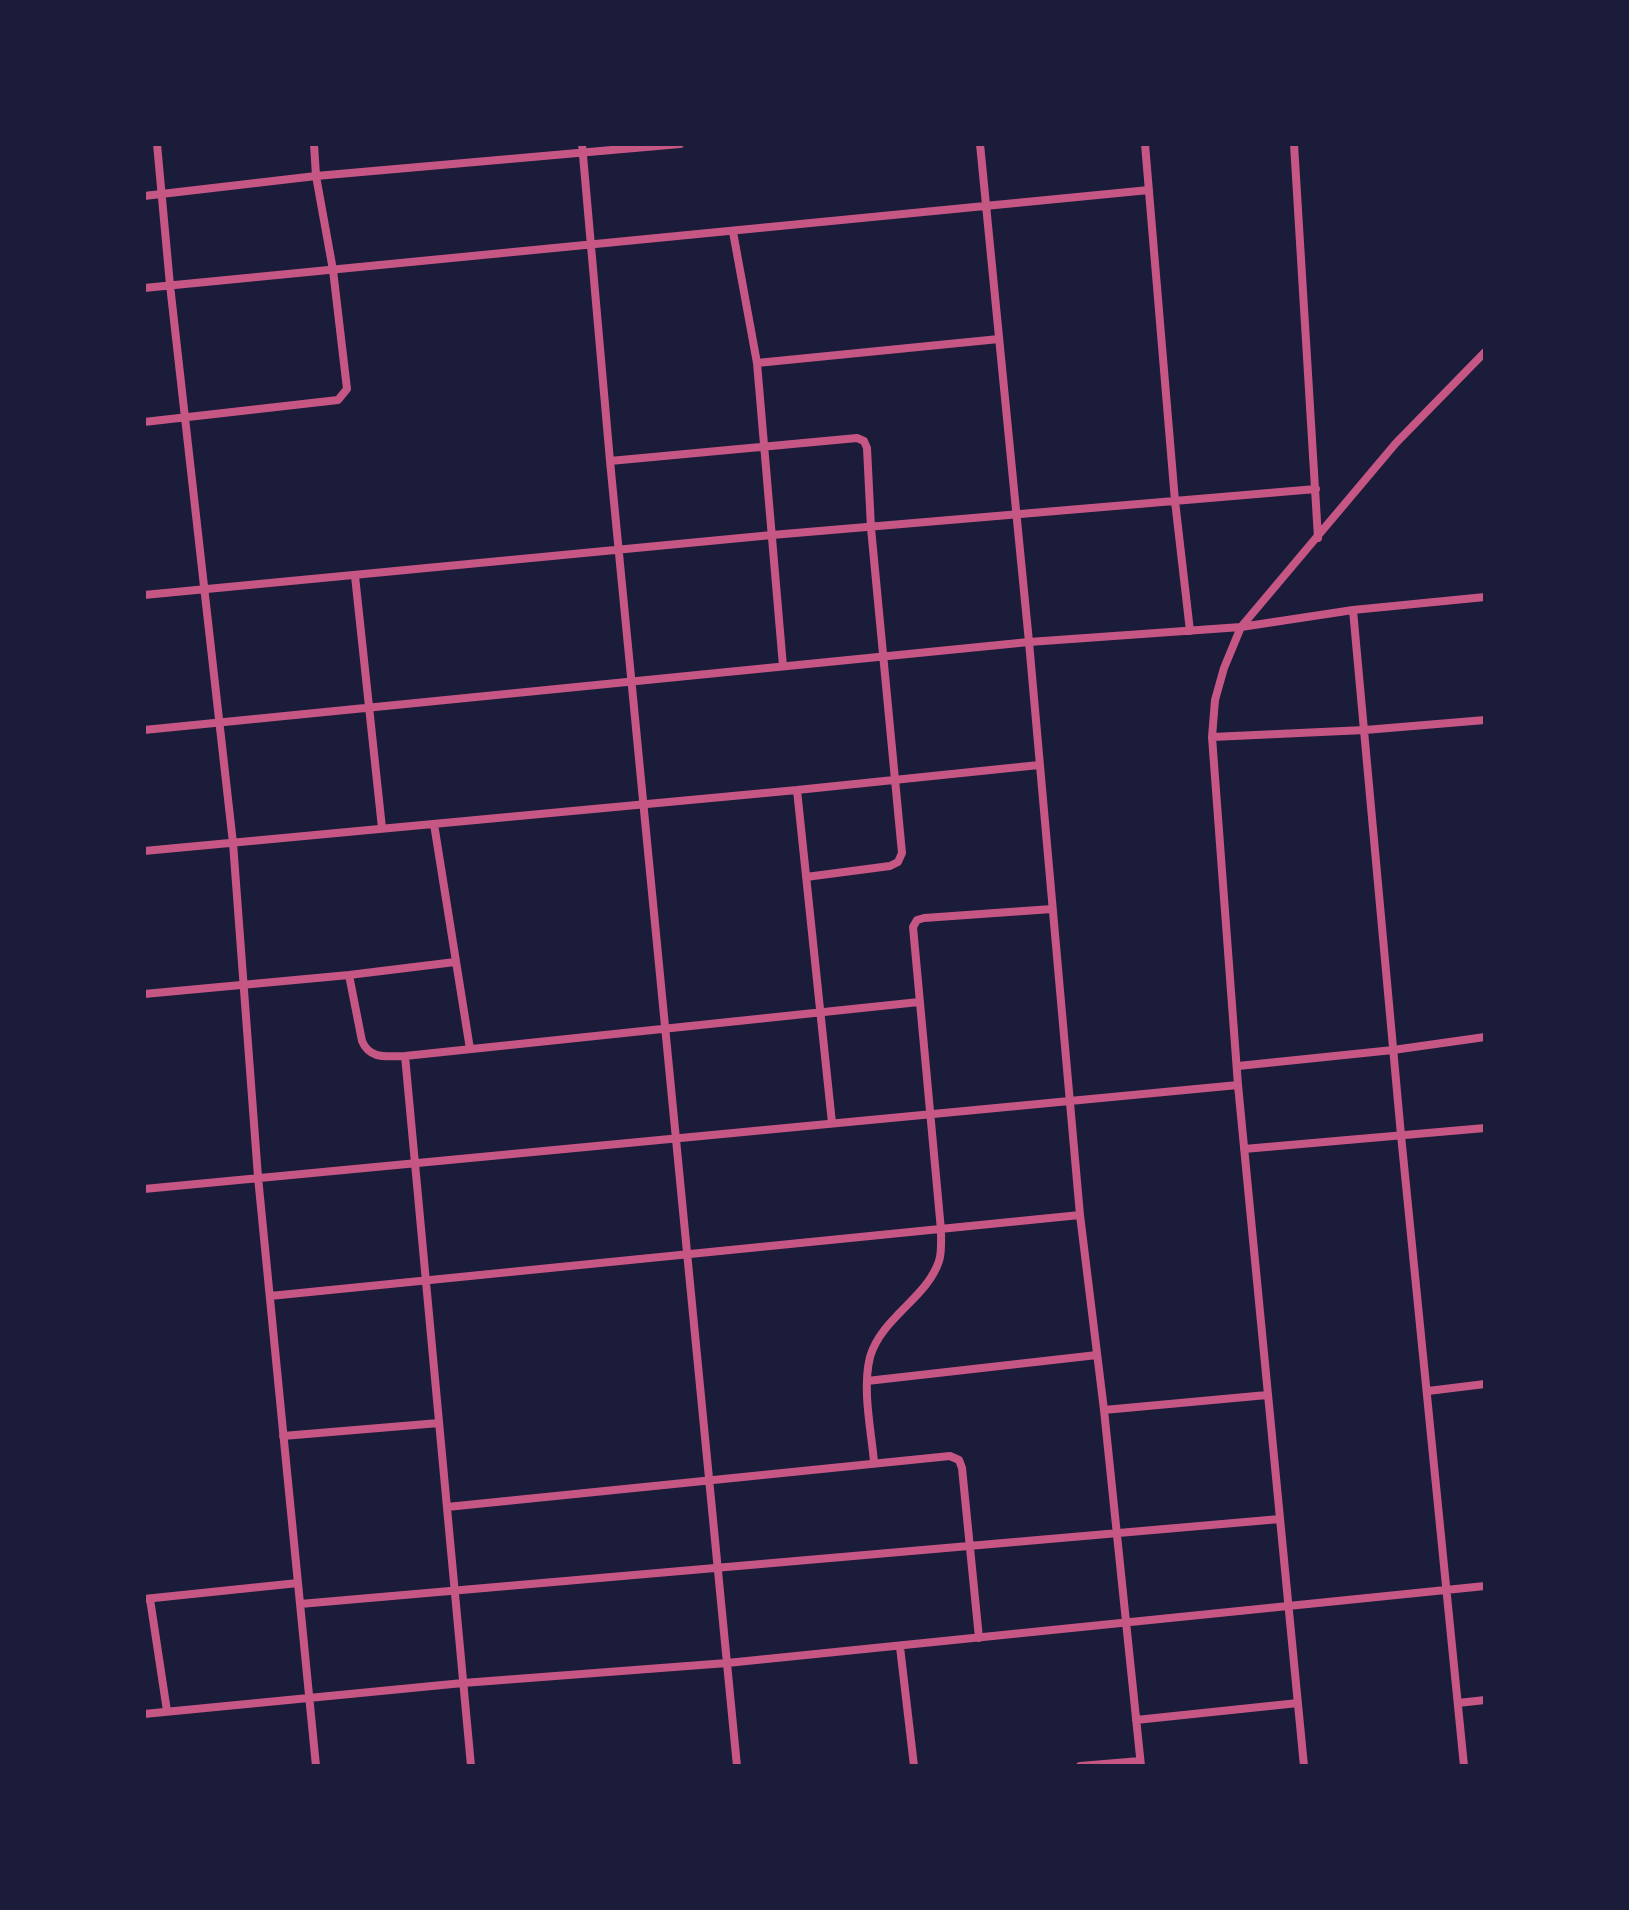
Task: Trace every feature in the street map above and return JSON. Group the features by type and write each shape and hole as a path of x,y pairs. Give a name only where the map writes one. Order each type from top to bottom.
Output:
{"street":[{"path":"157,144 233,843 258,1177 316,1766"},
{"path":"144,422 338,400 344,395 347,389 333,270 316,176 314,144"},
{"path":"144,196 583,149 680,144"},
{"path":"980,144 1029,642 1080,1215 1104,1410 1140,1764 1080,1766"},
{"path":"1145,144 1175,501 1190,631"},
{"path":"1294,144 1318,538"},
{"path":"583,149 610,461 737,1766"},
{"path":"144,288 1149,190"},
{"path":"733,232 757,363 783,666"},
{"path":"757,363 999,339"},
{"path":"1304,1766 1238,1085 1212,737 1215,700 1241,627 1396,443 1485,352"},
{"path":"610,461 857,438 864,441 902,853 898,862 890,866 806,877"},
{"path":"144,595 772,535 1316,489"},
{"path":"355,576 382,828"},
{"path":"144,730 1029,642 1241,627 1353,610 1485,597"},
{"path":"1353,610 1464,1766"},
{"path":"1212,737 1365,730 1485,720"},
{"path":"144,851 1039,765"},
{"path":"797,790 832,1123"},
{"path":"434,824 470,1049"},
{"path":"874,1462 867,1381 871,1355 882,1334 933,1274 940,1258 941,1230 913,927 917,920 924,918 1052,909"},
{"path":"144,994 455,962"},
{"path":"349,975 366,1051 372,1055 405,1056 919,1002"},
{"path":"1238,1066 1485,1037"},
{"path":"405,1056 471,1766"},
{"path":"144,1189 1238,1085"},
{"path":"1244,1149 1485,1128"},
{"path":"270,1296 1080,1215"},
{"path":"867,1381 1097,1355"},
{"path":"1428,1391 1485,1384"},
{"path":"1104,1410 1267,1395"},
{"path":"283,1436 439,1423"},
{"path":"447,1507 950,1456 959,1460 962,1468 979,1638"},
{"path":"300,1604 1280,1519"},
{"path":"167,1711 147,1599 298,1583"},
{"path":"144,1714 463,1683 900,1647 1485,1586"},
{"path":"900,1647 914,1766"},
{"path":"1458,1703 1485,1700"},
{"path":"1136,1720 1298,1703"}]}
